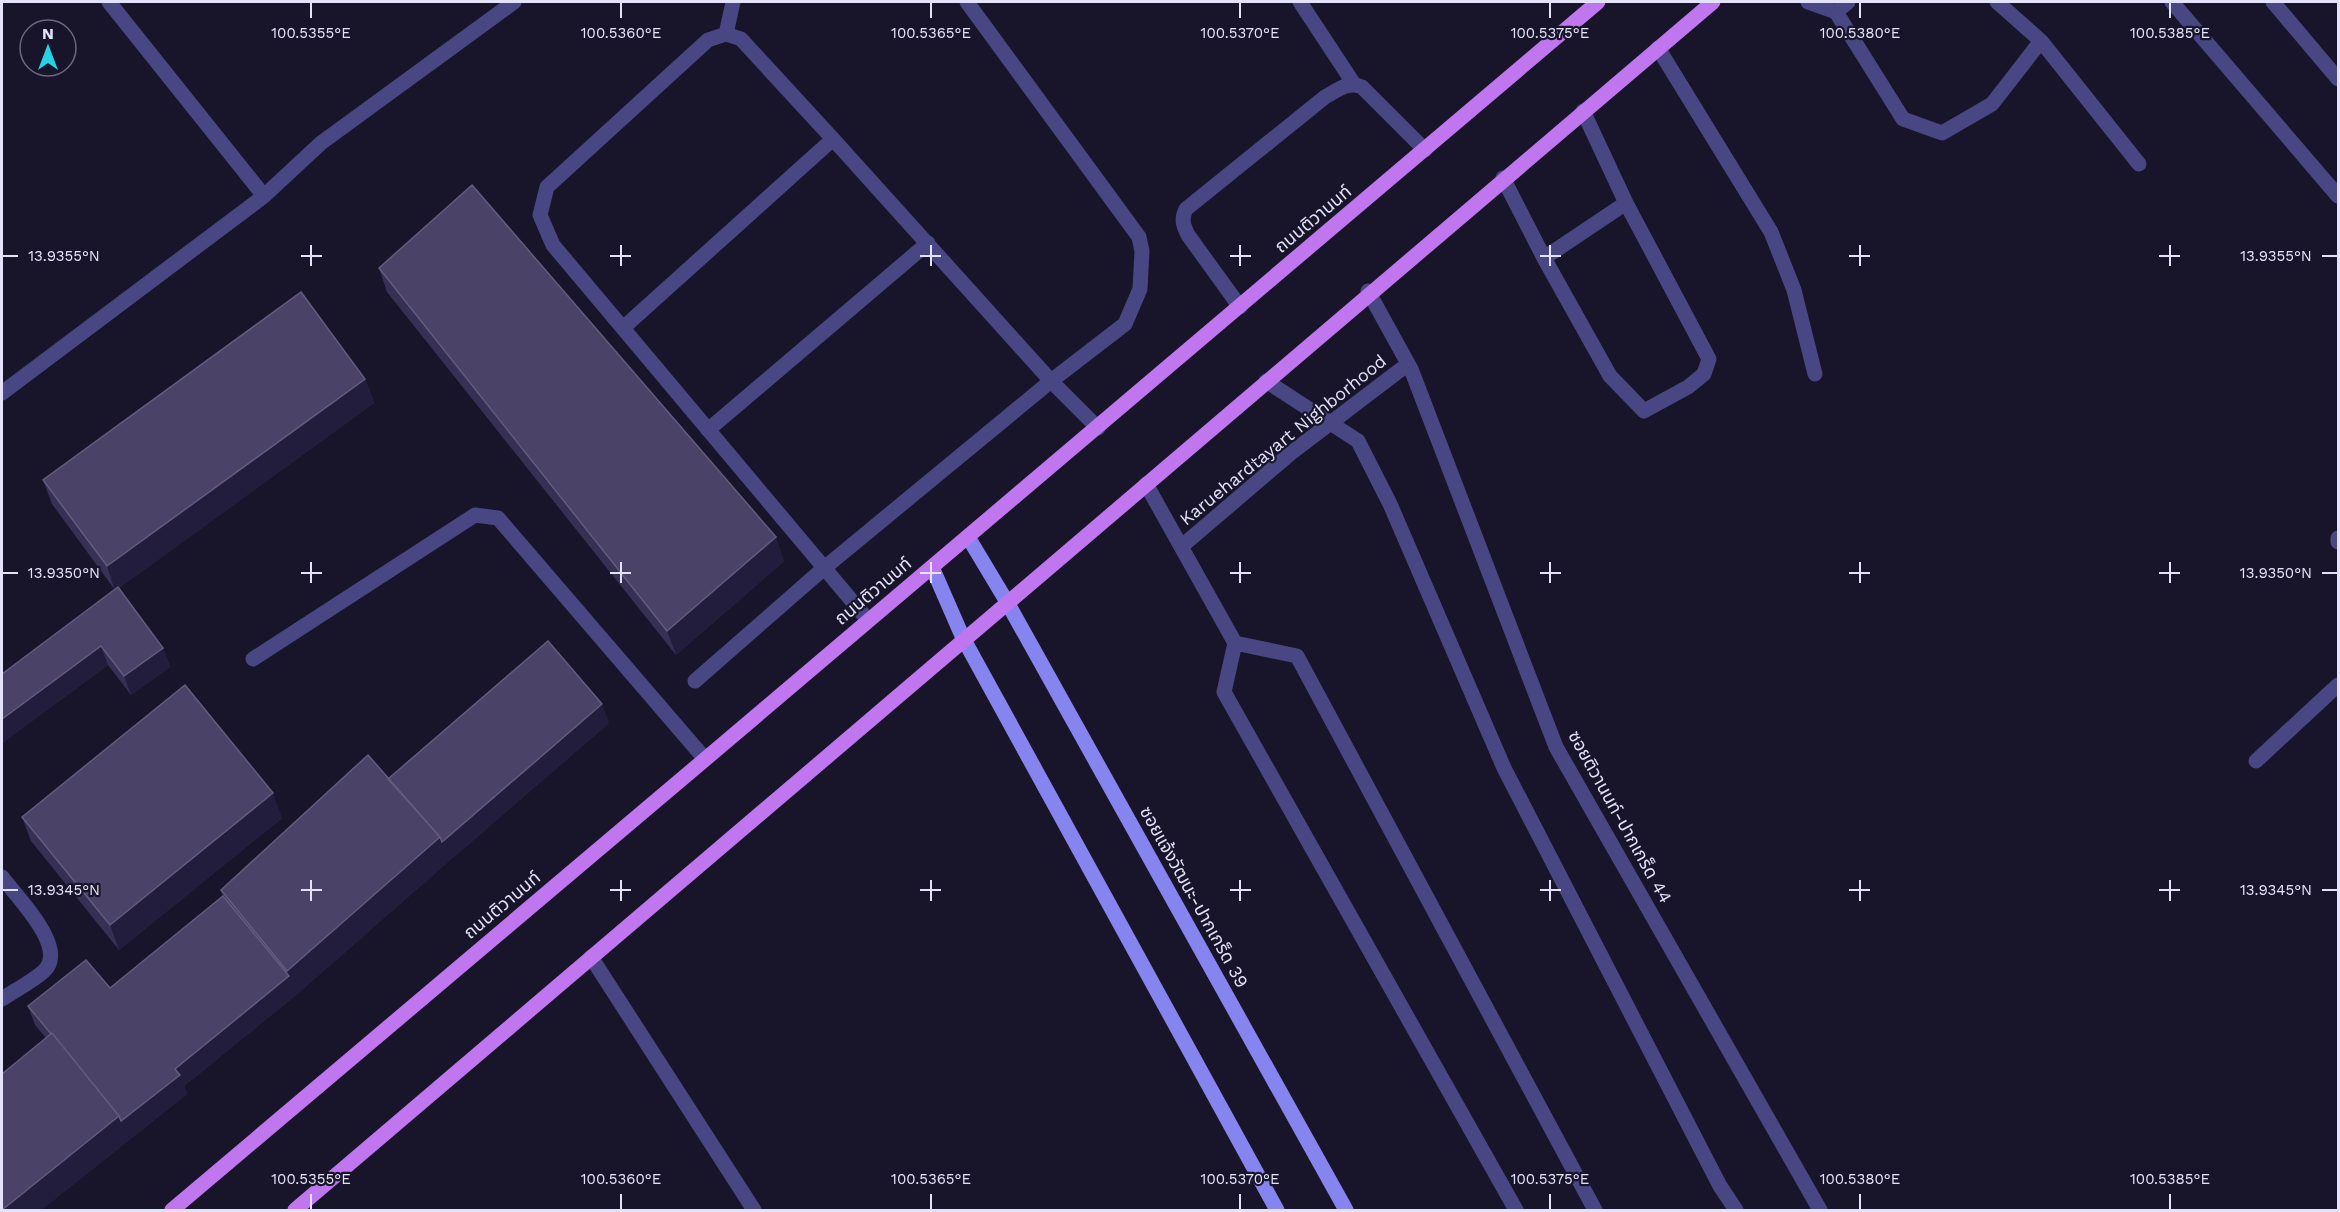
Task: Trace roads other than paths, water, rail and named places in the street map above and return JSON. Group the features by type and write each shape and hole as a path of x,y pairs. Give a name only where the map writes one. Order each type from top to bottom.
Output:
{"main road":[{"name":"ถนนติวานนท์","path":"172,1210 1098,428 1598,2"},
{"path":"295,1210 1146,484 1368,291 1713,2"},
{"name":"ซอยแจ้งวัฒนะ-ปากเกร็ด 39","path":"968,537 1007,602 1346,1210"},
{"path":"932,567 963,638 1277,1210"}],"street":[{"path":"111,2 264,196"},
{"path":"2,393 264,196 321,143 514,2"},
{"path":"726,34 733,2"},
{"path":"695,681 824,568 1051,381 1125,324 1140,290 1143,251 1139,237 967,2"},
{"path":"1299,2 1354,84"},
{"path":"1808,2 1842,7 1903,119 1942,133 1992,104 2041,41"},
{"path":"1997,2 2041,41 2139,164"},
{"path":"2172,2 2338,196"},
{"path":"2273,2 2338,79"},
{"path":"868,620 553,245 540,215 547,187 708,40 726,34 741,39 1051,381 1098,428"},
{"path":"1658,48 1771,232 1794,290 1815,374"},
{"path":"1240,307 1188,235 1183,224 1186,209 1325,97 1347,85 1354,84 1362,87 1425,150"},
{"path":"1503,178 1544,258 1610,376 1644,411 1688,387 1704,374 1709,359 1626,203 1583,111"},
{"path":"623,328 833,138"},
{"path":"1544,258 1626,203"},
{"path":"708,430 928,243"},
{"name":"ซอยติวานนท์-ปากเกร็ด 44","path":"1368,291 1408,364 1556,747 1820,1210"},
{"name":"Karuehardtayart Nighborhood","path":"1182,546 1291,453 1408,364"},
{"path":"1266,381 1358,441 1390,504 1504,768 1720,1186 1736,1210"},
{"path":"1146,484 1235,643 1224,692 1516,1210"},
{"path":"253,659 475,515 498,518 705,759"},
{"path":"1235,643 1297,656 1595,1210"},
{"path":"2256,761 2338,685"},
{"path":"2,877 47,936 52,954 46,969 2,999"},
{"path":"591,957 754,1210"}]}
